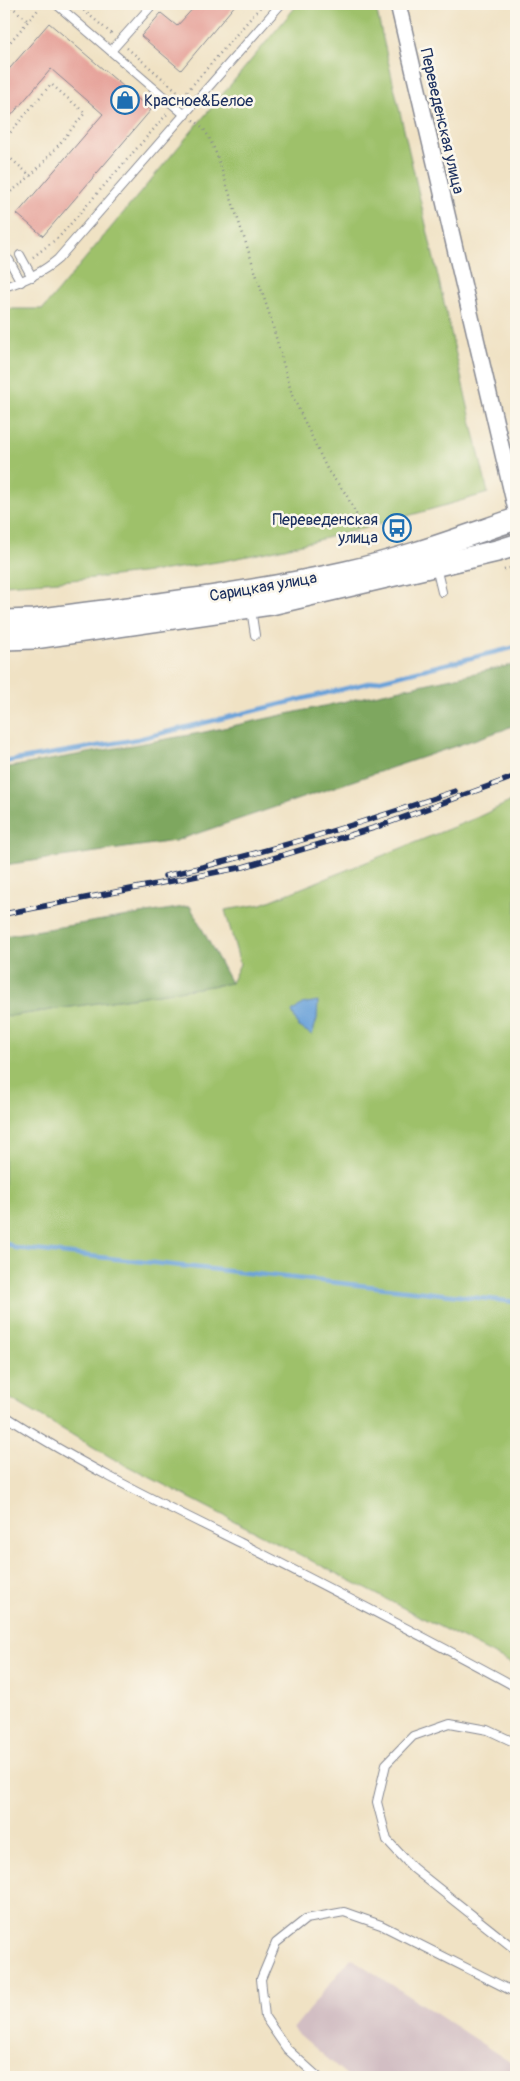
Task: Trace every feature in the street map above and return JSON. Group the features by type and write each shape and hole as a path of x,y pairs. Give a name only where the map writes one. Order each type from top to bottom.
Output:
{"street":[{"name":"Переведенская улица","path":"398,4 516,510"},
{"name":"Сарицкая улица","path":"4,620 35,620 279,586 348,571 423,550 516,519"},
{"name":"Сарицкая улица","path":"4,639 34,638 250,606 309,595 516,545"}],"lane":[{"path":"56,4 185,115"},
{"path":"111,51 153,4"},
{"path":"4,287 21,282 46,270 58,259 281,4"},
{"path":"20,255 32,277"},
{"path":"9,260 21,282"},
{"path":"435,566 442,592"},
{"path":"250,606 255,635"},
{"path":"4,1415 62,1451 121,1483 401,1624 516,1687"},
{"path":"516,1743 488,1730 450,1723 413,1736 386,1764 377,1802 386,1840 413,1868 516,1950"},
{"path":"318,2077 287,2050 265,2018 261,1979 276,1943 306,1919 344,1912 380,1925 516,1993"}],"path":[{"path":"4,49 42,4"},
{"path":"76,4 183,96 263,4"},
{"path":"4,14 12,5 28,21"},
{"path":"4,140 51,84 85,113 30,176 17,188 4,196"},
{"path":"24,262 41,252 59,237 170,111"},
{"path":"185,115 199,123 207,133 216,153 270,316 292,395 328,471 346,494 356,514 358,542"},
{"path":"4,153 30,176"},
{"path":"504,570 516,566"}],"shaded area":[{"path":"351,1958 516,2066 516,2077 349,2077 293,2029"}],"green space":[{"path":"298,4 375,4 488,493 323,539 223,561 169,570 4,585 4,309 43,309"},
{"path":"516,664 516,724 503,730 175,841 4,865 4,768 200,733"},
{"path":"516,799 516,1666 112,1458 4,1395 4,1017 231,983 240,964 225,910 262,904 476,818"},
{"path":"190,906 231,983 4,1017 4,936"}],"water":[{"path":"318,1001 317,1019 312,1035 298,1026 292,1012 302,1004"}],"building":[{"path":"197,4 236,4 181,70 141,36 161,13 177,26"},
{"path":"49,23 151,110 43,236 17,214 103,114 51,69 4,124 4,75"}],"waterway":[{"path":"4,762 138,739 516,647"},
{"path":"4,1242 15,1248 516,1302"}],"railway":[{"path":"4,914 243,867 377,827 516,776"},
{"path":"165,876 239,858 312,837 455,791"}],"place":[{"name":"Красное&Белое","path":"125,100"},
{"name":"Переведенская улица","path":"397,528"}]}
